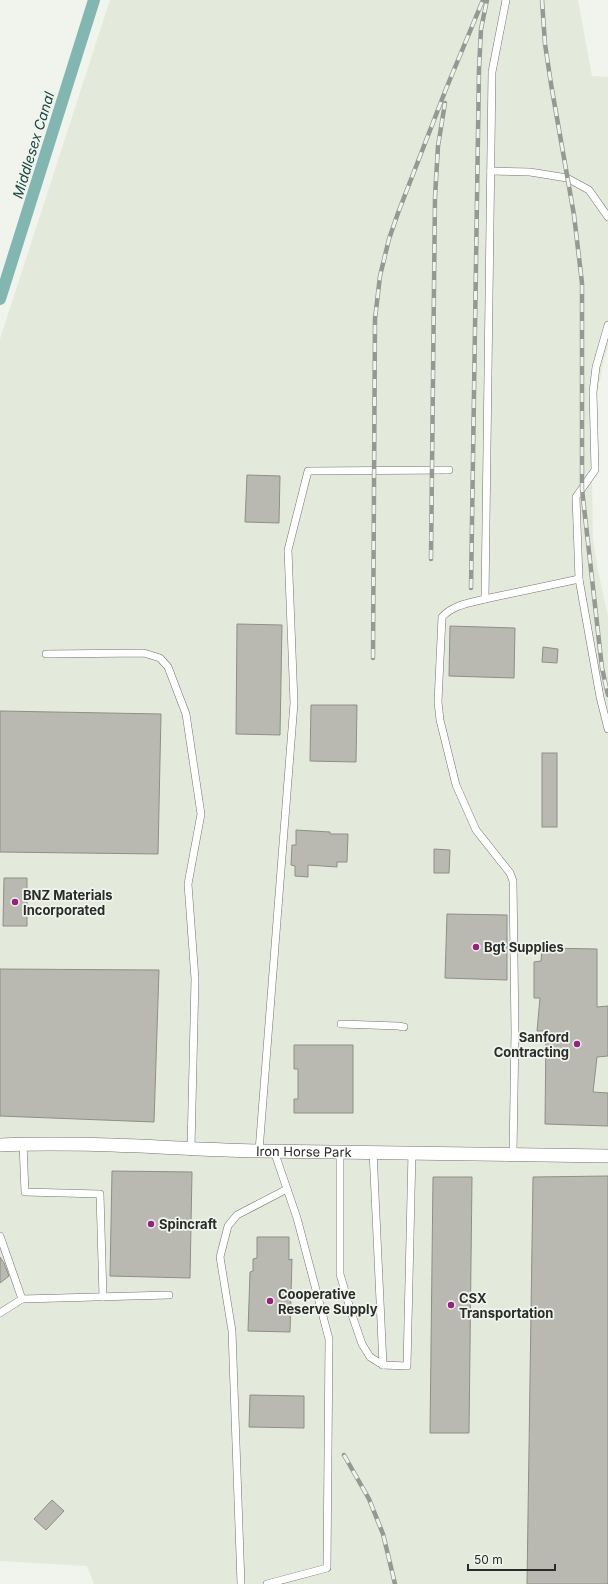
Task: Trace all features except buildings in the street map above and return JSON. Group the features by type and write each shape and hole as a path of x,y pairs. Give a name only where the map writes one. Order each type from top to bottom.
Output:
{"street":[{"name":"Iron Horse Park","path":"0,1145 23,1144 259,1151 340,1150 608,1156"}],"lane":[{"path":"485,599 492,72 506,0"},
{"path":"491,171 530,172 567,178 589,190 608,217"},
{"path":"608,325 596,367 593,392 595,470 576,497 579,579 600,697 608,729"},
{"path":"259,1151 294,703 288,550 308,471 449,470"},
{"path":"513,1154 515,1032 513,881 508,870 476,830 456,785 440,720 438,702 442,617 454,607 579,579"},
{"path":"46,654 144,653 160,658 168,667 186,714 200,814 188,884 194,979 191,1148"},
{"path":"341,1024 404,1027"},
{"path":"23,1144 25,1192 100,1194 103,1297"},
{"path":"267,1584 327,1568 329,1339 297,1218 274,1150"},
{"path":"340,1150 340,1274 362,1344 370,1357 383,1365 407,1366 412,1152"},
{"path":"373,1151 383,1365"},
{"path":"241,1584 232,1331 220,1257 228,1226 236,1215 287,1189"},
{"path":"0,1236 22,1299"},
{"path":"0,1313 22,1299 169,1295"}],"shaded area":[{"path":"110,0 578,0 592,76 608,77 608,347 591,425 593,539 598,571 608,616 608,1584 94,1584 87,1566 0,1561 0,339"}],"waterway":[{"name":"Middlesex Canal","path":"0,299 94,0"}],"railway":[{"path":"373,658 375,319 380,276 389,239 398,213 446,89 483,0"},
{"path":"471,588 479,69 481,29 487,0"},
{"path":"542,0 545,44 574,215 582,283 582,489 602,668 608,695"},
{"path":"431,559 435,197 438,146 445,103"},
{"path":"344,1455 369,1499 383,1534 395,1584"}],"place":[{"name":"BNZ Materials Incorporated","path":"15,902"},
{"name":"Bgt Supplies","path":"476,947"},
{"name":"Sanford Contracting","path":"577,1044"},
{"name":"Spincraft","path":"151,1224"},
{"name":"Cooperative Reserve Supply","path":"270,1301"},
{"name":"CSX Transportation","path":"451,1305"}]}
